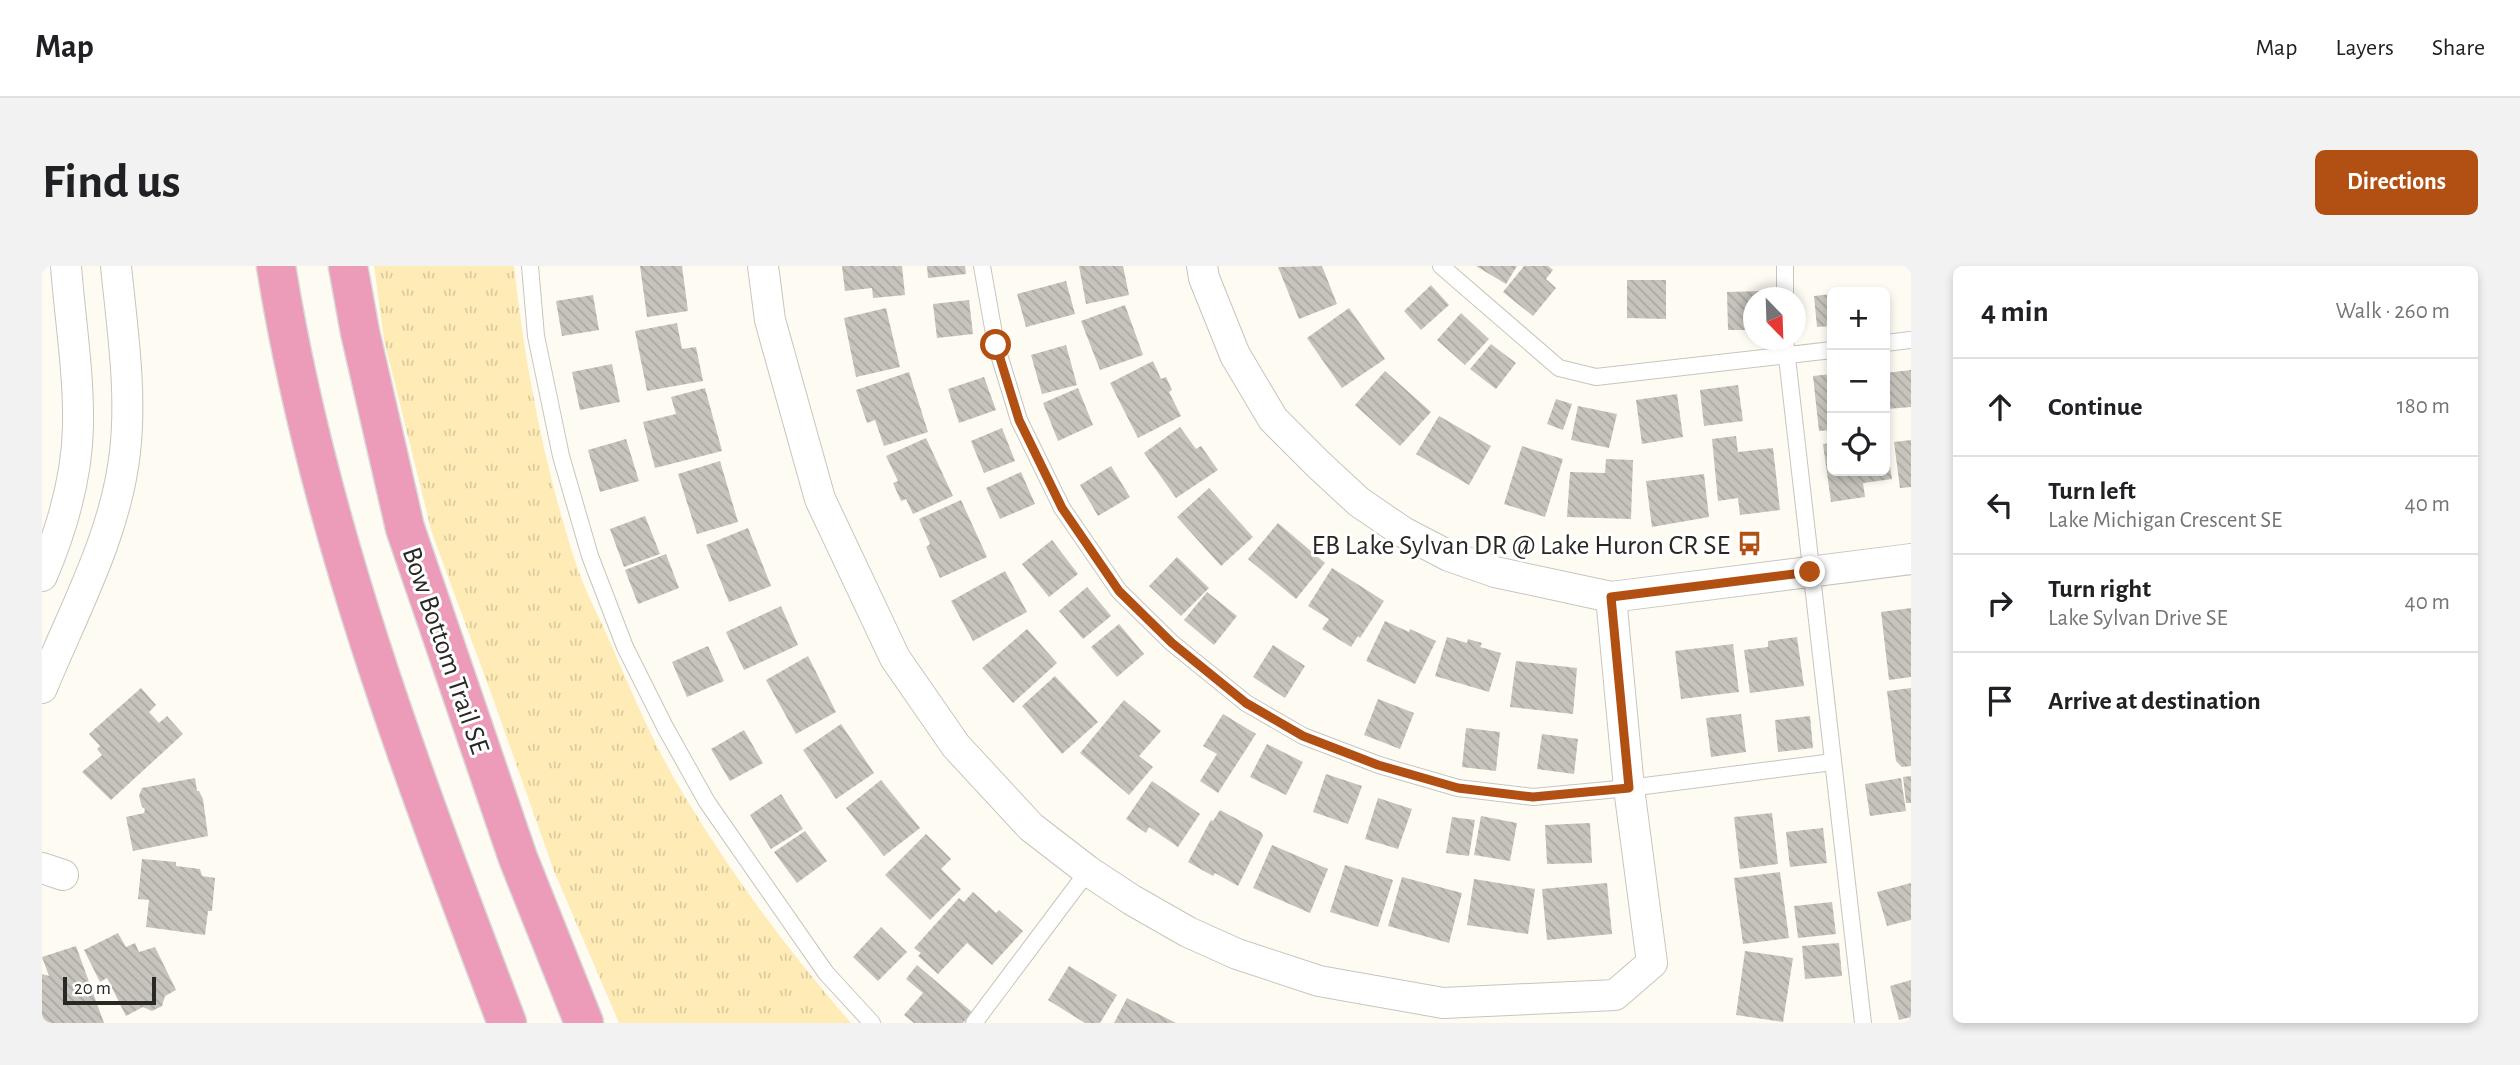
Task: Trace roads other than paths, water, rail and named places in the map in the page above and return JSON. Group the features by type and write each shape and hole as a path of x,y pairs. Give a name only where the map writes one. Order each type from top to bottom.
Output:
{"highway":[{"path":"276,266 286,329 337,539 429,817 507,1023"},
{"name":"Bow Bottom Trail SE","path":"348,266 360,332 405,528 519,858 584,1023"}],"street":[{"path":"66,266 77,375 78,428 71,491 46,558 96,562"},
{"path":"42,688 96,562 117,496 125,452 127,396 116,266"},
{"path":"762,266 770,320 820,499 895,658 956,746 1031,827 1088,871 1132,900 1188,932 1237,954 1319,981 1443,1003 1615,995 1652,963 1629,788 1611,597"},
{"path":"1202,266 1204,278 1235,355 1273,419 1359,502 1403,532 1449,556 1495,572 1611,597 1911,559"}],"lane":[{"path":"530,266 536,336 561,456 590,556 625,647 707,802 826,973 872,1023"},
{"path":"982,266 996,345 1019,420 1062,508 1119,591 1172,643 1246,703 1303,736 1378,765 1458,788 1533,797 1629,788 1833,762"},
{"path":"1441,266 1559,368 1596,377 1766,350"},
{"path":"1784,266 1785,287"},
{"path":"1890,342 1911,340"},
{"path":"1806,348 1827,350"},
{"path":"1785,350 1863,1023"},
{"path":"974,1023 1088,871"}],"place":[{"name":"EB Lake Sylvan DR @ Lake Huron CR SE","path":"1750,544"}]}
